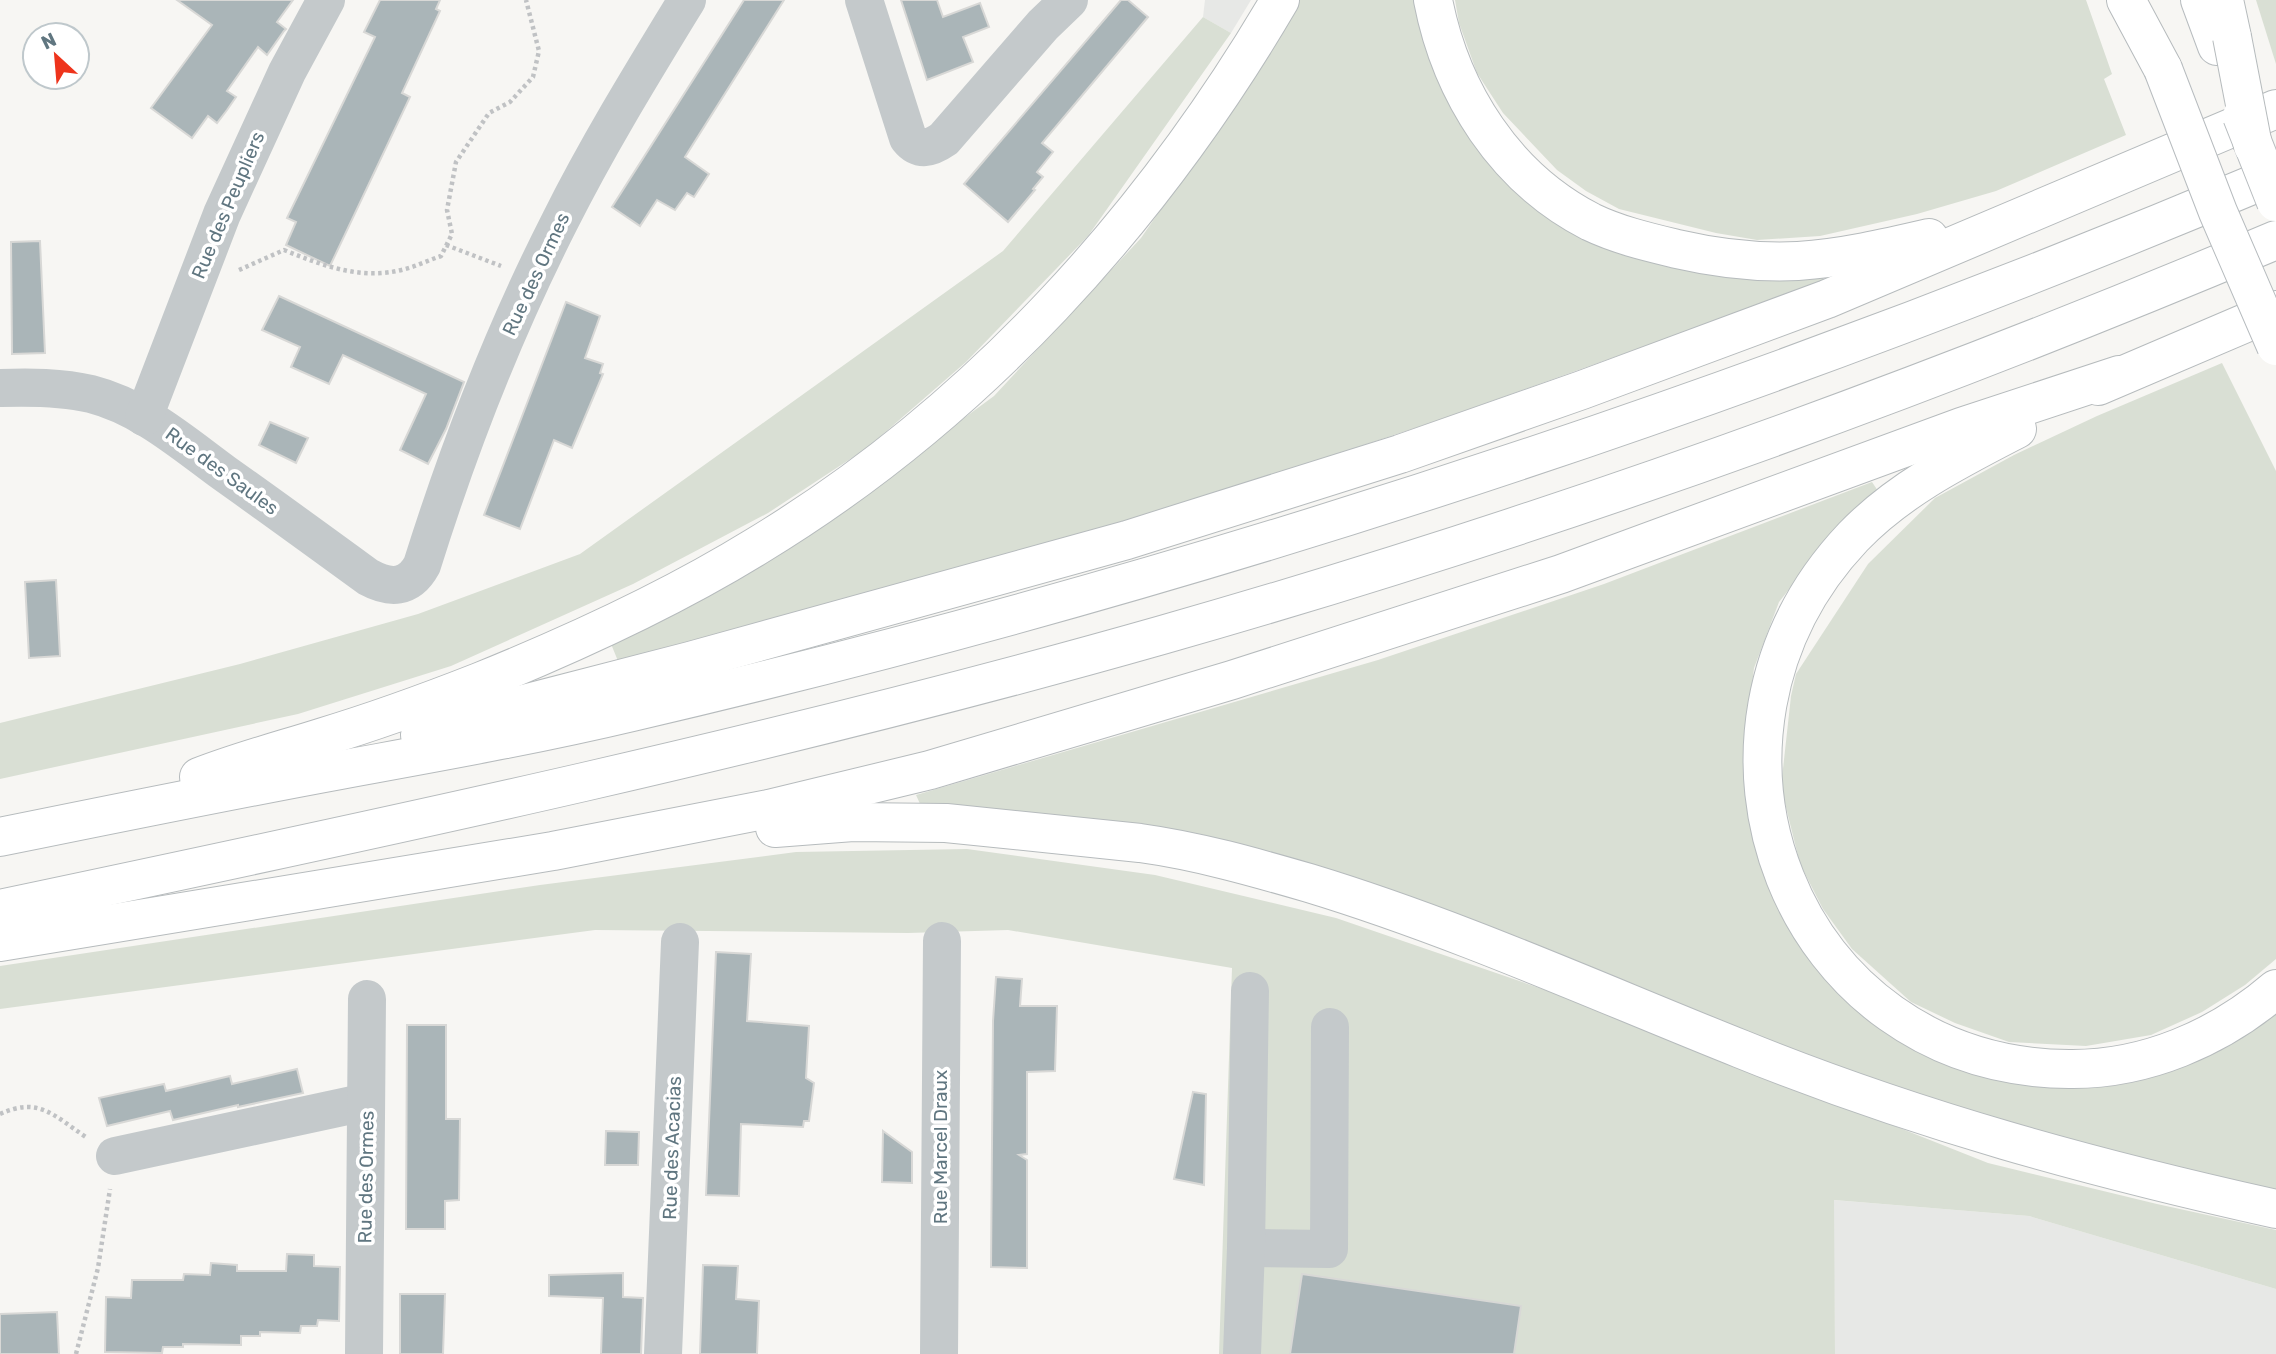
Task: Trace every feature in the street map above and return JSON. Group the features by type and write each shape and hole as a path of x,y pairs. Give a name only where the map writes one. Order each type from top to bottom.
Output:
{"main road":[{"path":"86,819 232,765 400,712 504,671 647,605 723,566 826,502 883,460 971,387 1040,320 1100,256 1198,128 1244,61 1280,0"},
{"path":"1433,0 1438,25 1456,78 1469,103 1497,143 1529,180 1550,196 1592,222 1618,233 1645,242 1716,257 1796,261 1875,250 1958,232 2039,209"},
{"path":"2126,0 2163,69"},
{"path":"2139,0 2218,212 2276,346"},
{"path":"2200,0 2225,41 2276,202"},
{"path":"2224,0 2225,41"},
{"path":"241,789 496,711 654,671 1114,544 1272,495 1582,390 1787,315 2276,109"},
{"path":"0,837 564,727 693,698 1012,615 1318,526 1521,461 1819,356 2003,287 2265,161"},
{"path":"0,909 681,760 1020,675 1293,597 1615,493 1802,427 2103,313 2276,240"},
{"path":"0,942 553,851 769,809 985,754 1232,680 1561,574 1951,431 2119,375 2276,310"},
{"path":"2119,375 1959,459 1910,490 1853,537 1819,580 1804,603 1779,656 1766,704 1761,760 1766,814 1772,842 1789,888 1801,911 1831,955 1851,978 1871,998 1910,1025 1970,1055 2000,1063 2058,1069 2112,1068 2137,1063 2196,1040 2250,1009 2276,989"},
{"path":"553,851 757,829 888,822 975,825 1140,843 1198,853 1290,877 1423,921 1765,1059 1918,1115 2070,1160 2276,1209"}],"street":[{"name":"Rue des Ormes","path":"422,565 460,450 501,347 561,218 687,0"},
{"path":"864,0 908,138 922,148 944,139 1043,25 1069,0"},
{"name":"Rue des Peupliers","path":"145,416 210,240 324,1"},
{"name":"Rue des Saules","path":"0,388 47,388 91,394 145,416 381,584 397,585 404,582 418,572 422,565"},
{"name":"Rue Marcel Draux","path":"939,1354 942,941"},
{"name":"Rue des Acacias","path":"663,1354 680,942"},
{"path":"1242,1354 1250,991"},
{"name":"Rue des Ormes","path":"364,1354 367,999"},
{"path":"1246,1248 1329,1249 1330,1027"},
{"path":"116,1156 366,1102"}],"path":[{"path":"191,293 284,250 328,268 364,275 404,270 441,256 452,234 447,210 456,162 489,113 510,102 533,77 539,51 526,0"},
{"path":"446,245 533,278"},
{"path":"0,1114 18,1105 41,1108 116,1156 98,1268 76,1354"}],"shaded area":[{"path":"1205,0 1251,0 1231,33 1203,17"},
{"path":"1299,0 1424,0 1435,54 1587,237 1661,265 1709,273 1823,276 1824,282 1439,420 1118,527 618,661 609,639 793,544 994,396 1141,238 1266,57"},
{"path":"1455,0 2086,0 2112,74 2104,79 2126,135 1996,191 1917,214 1820,236 1757,240 1716,233 1619,209 1586,191 1557,170 1503,113 1477,73 1459,23"},
{"path":"2256,0 2276,0 2276,64"},
{"path":"1203,17 1231,33 1088,236 966,362 867,448 768,513 633,584 451,666 298,714 0,779 0,723 240,664 418,614 580,554 1003,251"},
{"path":"2222,363 2276,471 2276,959 2245,985 2202,1012 2151,1035 2086,1046 2009,1042 1955,1023 1911,1002 1852,949 1823,909 1800,864 1781,787 1796,674 1868,564 1935,498 2014,455"},
{"path":"1872,482 1880,494 1836,530 1779,602 1754,668 1746,735 1745,789 1760,857 1794,935 1842,989 1891,1030 1946,1063 2023,1085 2070,1085 2276,1012 2276,1194 1844,1076 1471,923 921,806 916,795 1378,660 1604,584"},
{"path":"967,849 1155,875 1336,918 1589,1005 1988,1163 2276,1230 2276,1289 2029,1216 1834,1200 1835,1354 1219,1354 1232,968 1008,930 908,933 595,930 0,1009 0,966 540,885 796,852"},
{"path":"1833,1200 2029,1216 2276,1289 2276,1354 1835,1354"}],"building":[{"path":"177,0 293,0 277,22 286,29 267,55 258,47 227,91 236,97 227,110 217,123 208,116 192,138 151,108 212,25"},
{"path":"380,0 440,0 436,9 440,11 402,93 410,97 330,266 286,245 296,222 287,218 375,37 364,32"},
{"path":"744,0 784,0 685,157 709,174 694,197 687,193 675,210 657,200 640,226 612,207"},
{"path":"901,0 937,0 943,17 980,3 989,27 963,37 973,62 927,80"},
{"path":"1121,0 1128,0 1148,17 1042,143 1053,152 1037,172 1043,177 1008,222 964,184"},
{"path":"40,241 45,353 12,354 11,242"},
{"path":"279,296 464,382 446,429 428,464 400,450 426,394 343,355 329,384 291,367 300,347 262,330"},
{"path":"566,302 600,316 585,358 603,364 600,373 603,374 572,448 554,440 520,529 484,515"},
{"path":"270,422 308,438 296,463 259,445"},
{"path":"56,580 60,656 29,658 25,582"},
{"path":"716,952 751,954 747,1021 809,1026 806,1078 814,1083 809,1121 804,1121 803,1127 741,1124 739,1196 706,1195"},
{"path":"996,977 1022,979 1020,1006 1057,1006 1055,1071 1027,1072 1027,1154 1019,1155 1027,1160 1027,1268 991,1267 993,1021"},
{"path":"407,1025 446,1025 446,1119 460,1119 459,1200 445,1201 445,1229 406,1229"},
{"path":"297,1069 303,1093 173,1120 170,1111 107,1126 99,1098 164,1084 166,1091 230,1076 232,1084"},
{"path":"1193,1092 1206,1094 1204,1185 1174,1179"},
{"path":"606,1131 639,1132 638,1165 605,1165"},
{"path":"883,1131 912,1152 912,1183 882,1182"},
{"path":"287,1254 314,1255 314,1266 340,1267 339,1321 318,1320 317,1326 301,1326 300,1333 260,1332 260,1336 241,1336 241,1345 183,1344 183,1347 163,1347 162,1353 105,1352 106,1297 131,1298 132,1280 183,1280 184,1274 210,1275 211,1263 237,1265 237,1271 286,1271"},
{"path":"703,1265 738,1266 736,1299 759,1301 757,1354 700,1354"},
{"path":"623,1273 623,1297 643,1298 641,1354 601,1354 603,1298 549,1296 549,1275"},
{"path":"1302,1274 1521,1306 1514,1354 1290,1354"},
{"path":"400,1294 445,1294 443,1354 400,1354"},
{"path":"57,1312 59,1354 0,1354 0,1314"}]}
